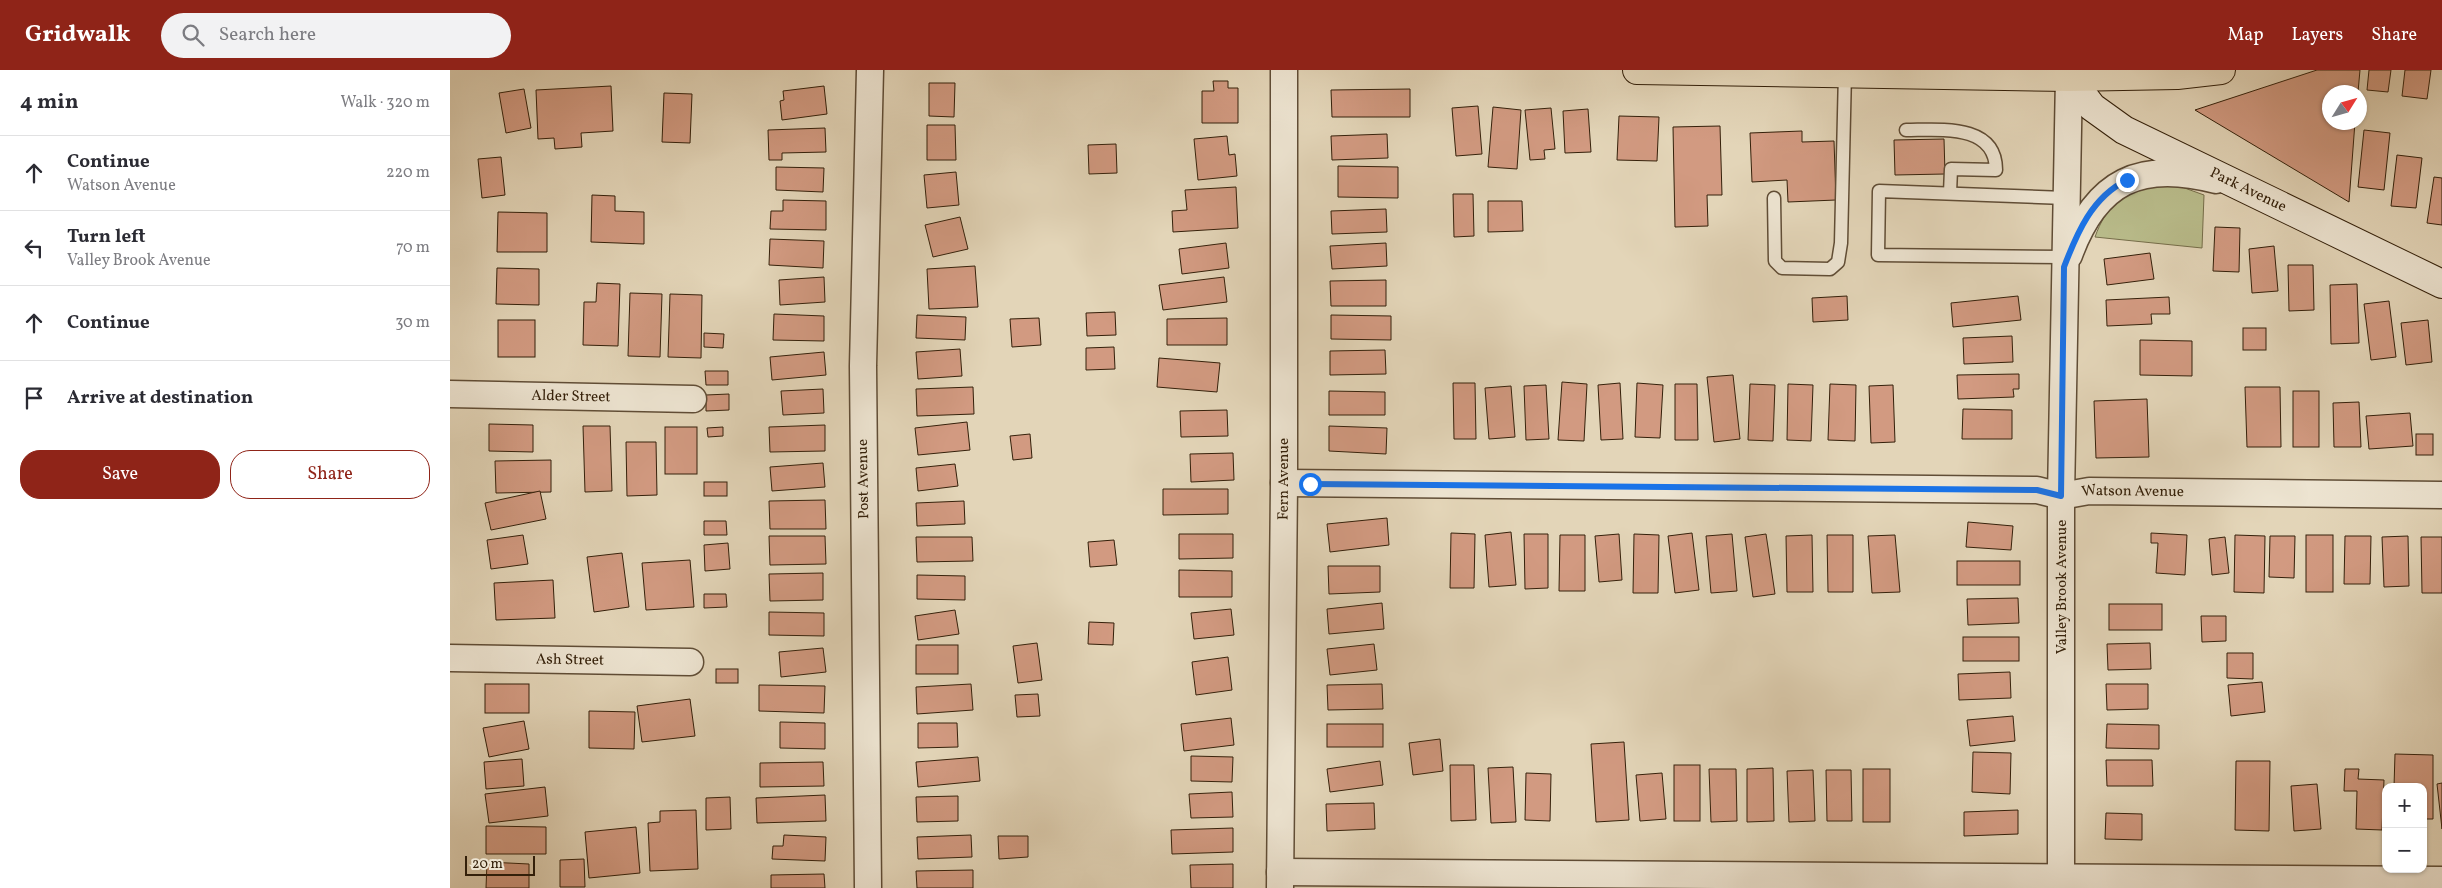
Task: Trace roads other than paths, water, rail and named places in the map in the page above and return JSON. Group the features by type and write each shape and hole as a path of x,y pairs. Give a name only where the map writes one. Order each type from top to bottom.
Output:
{"main road":[{"path":"1637,70 1976,73 2069,77 2177,75 2221,70"}],"street":[{"name":"Post Avenue","path":"868,888 862,366 870,70"},
{"name":"Fern Avenue","path":"1280,880 1284,483 1284,70"},
{"name":"Park Avenue","path":"2069,77 2092,107 2124,130 2442,284"},
{"name":"Valley Brook Avenue","path":"2061,883 2061,496 2065,198 2069,77"},
{"path":"2064,262 2077,233 2097,202 2116,185 2127,180 2152,174 2188,173 2242,188"},
{"name":"Alder Street","path":"450,394 692,399"},
{"name":"Watson Avenue","path":"1284,483 2037,490 2061,496 2089,491 2442,495"},
{"name":"Ash Street","path":"450,658 690,662"},
{"path":"1280,880 2061,883 2442,880"}],"lane":[{"path":"1774,198 1775,261 1782,268 1830,269 1838,262 1841,243 1845,72"},
{"path":"1906,130 1959,130 1989,145 1996,156 1996,170 1951,169 1950,193"},
{"path":"2064,262 1878,255 1879,191 2065,198"}]}
